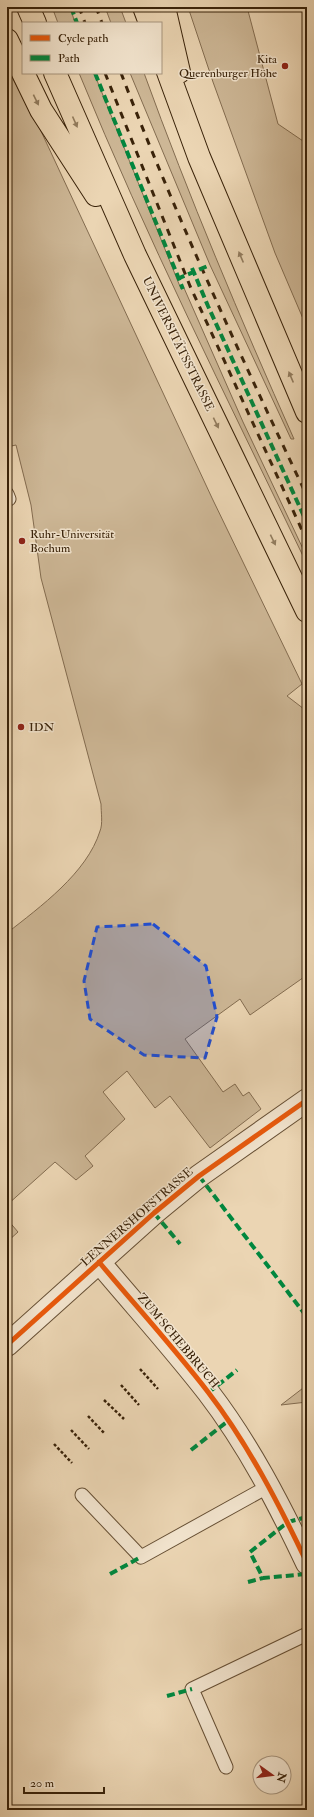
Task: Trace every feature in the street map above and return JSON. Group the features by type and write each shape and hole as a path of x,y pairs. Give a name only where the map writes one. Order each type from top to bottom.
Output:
{"highway":[{"path":"28,7 35,22"},
{"path":"144,7 150,22"},
{"path":"164,7 199,157"},
{"path":"7,40 22,71"},
{"path":"162,56 199,157 307,412"},
{"path":"24,74 41,110 132,249"},
{"name":"UNIVERSITÄTSSTRASSE","path":"55,74 132,249 307,611"}],"street":[{"name":"LENNERSHOFSTRASSE","path":"7,1345 154,1213 199,1176 307,1100"},
{"name":"ZUM SCHEBBRUCH","path":"99,1262 208,1393 269,1486 307,1563"}],"lane":[{"path":"82,1495 141,1557 269,1486"},
{"path":"226,1767 192,1689 307,1634"}],"path":[{"path":"140,1369 158,1389"},
{"path":"121,1385 139,1405"},
{"path":"104,1400 124,1419"},
{"path":"88,1416 105,1434"},
{"path":"71,1430 89,1449"},
{"path":"54,1444 72,1463"}],"highlighted area":[{"path":"153,924 206,966 217,1017 205,1058 144,1055 90,1019 84,981 97,927"}],"shaded area":[{"path":"52,7 70,7 75,22 58,22"},
{"path":"105,7 120,7 126,22 111,22"},
{"path":"188,7 247,7 278,124 303,141 307,140 307,328 275,253 213,82"},
{"path":"7,68 40,129 212,498 302,684 287,696 304,709 307,715 307,975 250,1015 240,999 185,1039 223,1092 235,1084 243,1096 249,1092 261,1109 210,1148 170,1096 155,1108 127,1071 103,1092 125,1119 85,1156 93,1166 76,1180 55,1162 7,1205 7,933 48,900 74,875 94,846 102,821 101,804 41,578 31,505 16,445 7,447"},
{"path":"79,74 94,74 181,289 184,288 243,422 305,553 303,556 159,256"},
{"path":"130,74 144,74 216,257 294,439 291,439 210,265"},
{"path":"7,1219 18,1232 8,1241 7,1240"},
{"path":"307,1385 307,1402 281,1405"}],"railway":[{"path":"79,7 85,22"},
{"path":"96,7 102,22"},
{"path":"105,74 190,286 307,541"},
{"path":"121,74 164,180 210,286 307,496"}],"marked path":[{"path":"71,7 77,22"},
{"path":"95,74 183,289"},
{"path":"177,279 210,265"},
{"path":"192,268 307,523"},
{"path":"199,1176 307,1317"},
{"path":"154,1213 180,1244"},
{"path":"208,1393 237,1370"},
{"path":"191,1450 228,1421"},
{"path":"307,1517 288,1522 250,1552 263,1578 307,1574"},
{"path":"110,1574 141,1557"},
{"path":"248,1582 263,1578"},
{"path":"167,1696 192,1689"}],"cycle path":[{"path":"7,1345 154,1213 199,1176 307,1100"},
{"path":"99,1262 182,1359 223,1412 250,1453 307,1563"}],"place":[{"name":"Kita Querenburger Höhe","path":"285,66"},
{"name":"Ruhr-Universität Bochum","path":"22,541"},
{"name":"IDN","path":"21,727"}]}
